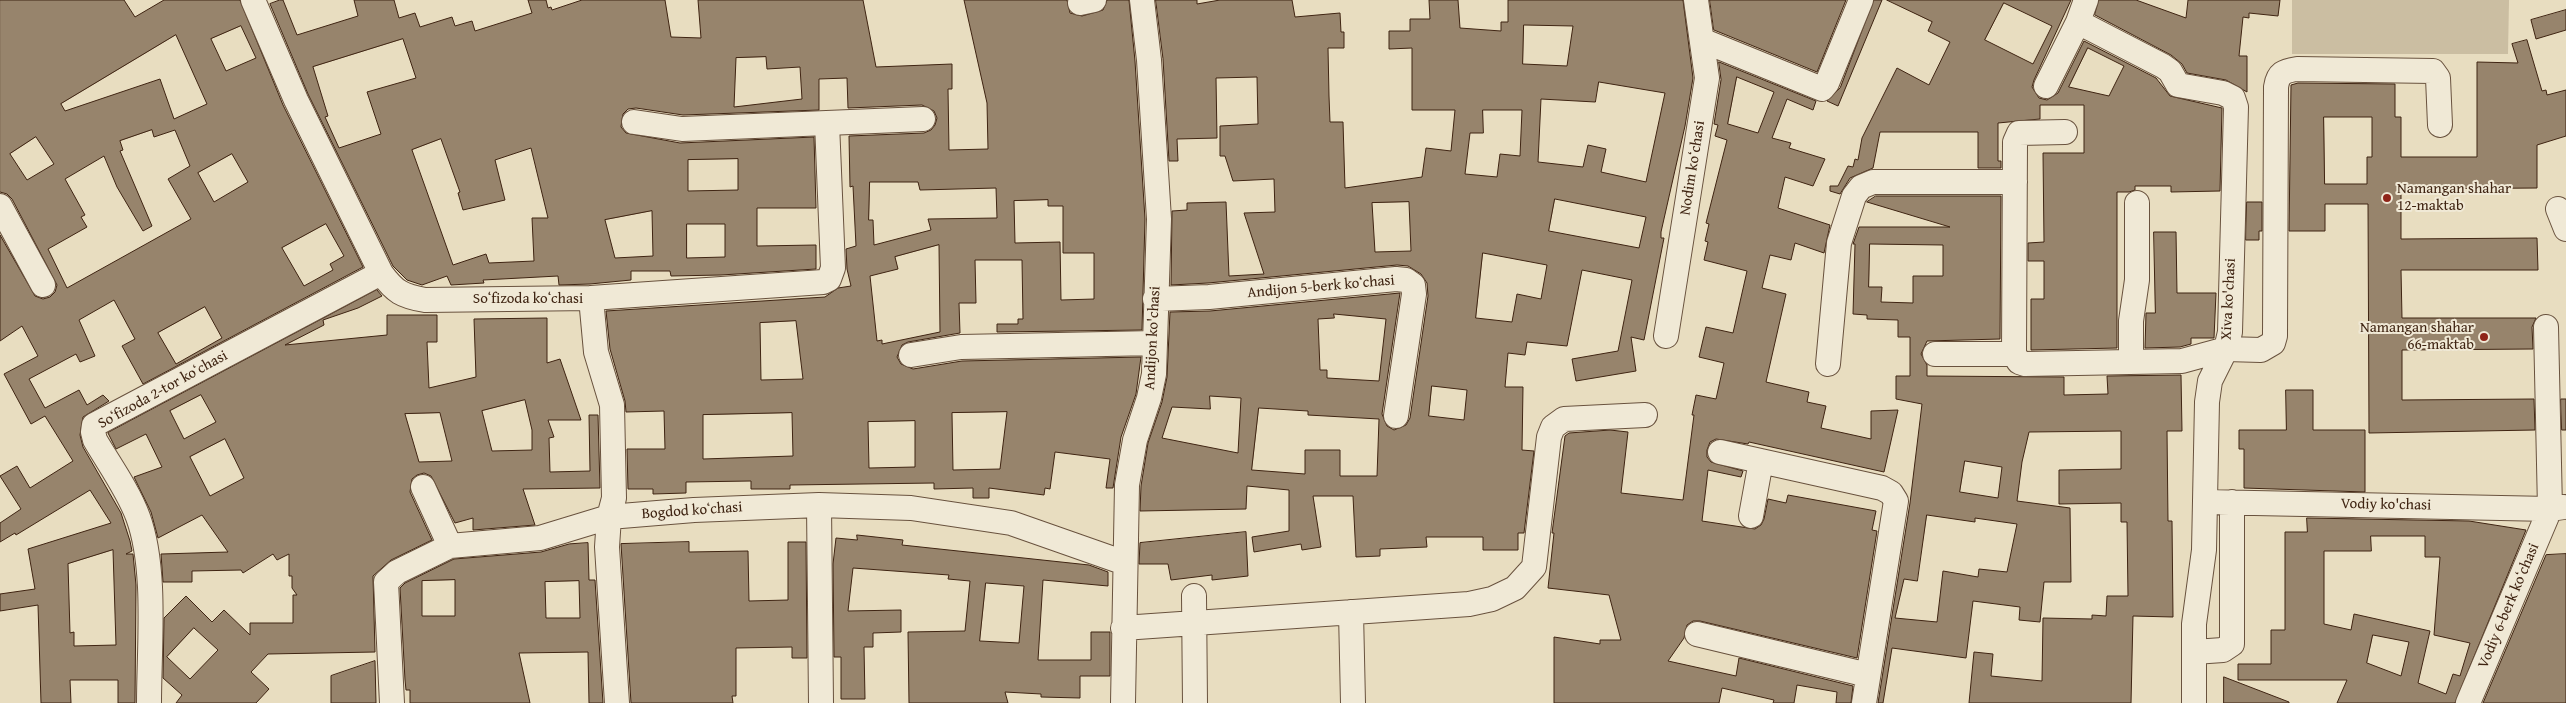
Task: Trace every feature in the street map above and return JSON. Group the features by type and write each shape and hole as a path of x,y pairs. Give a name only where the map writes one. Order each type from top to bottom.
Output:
{"street":[{"name":"Soʻfizoda koʻchasi","path":"253,0 296,100 381,273 392,287 405,296 425,300 591,298 823,282 829,279 834,268 827,123"},
{"name":"Andijon ko'chasi","path":"1123,703 1127,485 1136,440 1154,374 1159,219 1158,177 1149,60 1142,0"},
{"name":"Nodim koʻchasi","path":"1666,336 1707,78 1704,41 1696,0"},
{"path":"1704,41 1822,89 1827,83 1861,0"},
{"path":"2046,86 2078,8"},
{"name":"Xiva ko'chasi","path":"2078,8 2170,71 2178,85 2224,93 2233,98 2236,107 2230,332 2226,349 2210,381 2204,550 2194,624 2194,703"},
{"path":"2065,132 2019,133 2015,142 2014,354 2019,362 2025,364 2182,361 2226,349 2268,348 2273,343 2275,336 2276,87 2278,78 2284,71 2297,69 2432,71 2438,78 2440,125"},
{"path":"634,122 682,129 923,119"},
{"path":"1828,364 1839,243 1854,196 1861,187 1873,182 2015,182"},
{"path":"2131,362 2131,321 2137,280 2137,202"},
{"path":"0,206 43,285"},
{"name":"Soʻfizoda 2-tor koʻchasi","path":"149,703 146,553 137,515 95,440 94,425 381,273"},
{"name":"Аndijon 5-berk koʻchasi","path":"1155,299 1209,298 1396,279 1406,280 1413,285 1414,294 1396,416"},
{"path":"591,298 596,352 612,405 614,498 609,517 607,547 617,703"},
{"path":"2546,327 2558,508"},
{"path":"911,355 970,347 1155,343"},
{"path":"1935,354 2014,354"},
{"path":"1123,628 1469,604 1492,599 1515,588 1534,567 1549,437 1553,427 1564,419 1645,415"},
{"path":"1720,452 1882,488 1891,492 1896,501 1895,511 1864,703"},
{"path":"1751,516 1761,462"},
{"path":"423,486 450,546"},
{"name":"Vodiy ko'chasi","path":"2206,502 2558,508"},
{"path":"2194,652 2224,650 2232,644 2232,502"},
{"path":"819,505 821,703"},
{"name":"Bogdod koʻchasi","path":"392,703 386,582 397,572 450,546 540,538 609,517 694,510 819,505 912,508 1011,523 1125,563"},
{"name":"Vodiy 6-berk koʻchasi","path":"2468,703 2558,508"},
{"path":"1194,596 1195,703"},
{"path":"1351,612 1353,703"},
{"path":"1697,634 1868,675"}],"shaded area":[{"path":"2292,0 2509,0 2508,54 2292,54"}],"building":[{"path":"0,0 124,0 135,17 164,0 240,0 283,105 363,267 143,384 122,346 135,339 114,300 79,320 95,356 80,362 76,354 29,379 45,408 79,390 87,405 103,395 109,401 83,417 80,435 83,447 121,513 132,551 126,554 133,554 136,585 135,703 118,703 118,680 70,680 71,703 41,703 38,605 0,611 0,594 35,589 28,549 111,523 90,490 16,535 15,533 0,542 0,523 21,509 0,476 17,466 30,488 73,461 45,416 31,424 4,374 38,356 22,326 0,341 0,235 35,296 43,299 50,297 55,292 57,285 12,199 7,194 0,192","holes":["241,26 256,58 226,71 211,39","176,35 207,104 174,119 160,79 65,111 61,104","152,130 154,137 175,130 190,166 168,179 191,219 67,288 48,249 87,227 81,217 85,215 65,179 104,156 117,187 143,231 152,226 120,151 123,150 120,141","36,137 54,164 27,180 10,154","232,154 248,182 214,202 198,173","326,224 344,256 330,264 333,270 304,286 282,248","205,307 222,338 176,364 158,333","113,550 116,645 74,646 74,632 70,633 68,564"]},
{"path":"283,0 297,35 358,16 354,0 394,0 399,18 415,13 420,27 452,17 455,26 472,21 475,31 532,13 528,0 546,0 548,8 551,7 552,10 582,0 665,0 671,37 701,38 698,0 863,0 876,67 952,64 952,89 948,89 949,150 988,149 987,103 964,0 1067,0 1070,13 1082,16 1103,10 1107,0 1129,0 1135,61 1145,219 1142,330 997,332 997,324 1018,324 1018,319 1023,319 1022,260 975,260 976,303 959,303 960,333 908,342 902,345 897,357 901,364 913,369 962,361 1141,357 1136,394 1121,437 1113,488 1106,488 1110,459 1055,452 1050,489 1045,488 1044,495 989,488 989,498 973,498 973,488 934,489 934,483 790,485 790,489 751,489 751,481 686,482 686,493 653,494 653,489 628,489 627,449 665,449 664,411 626,412 625,401 610,349 606,311 825,297 838,288 851,286 847,269 846,249 856,246 853,186 850,187 849,136 924,133 931,130 935,125 937,118 934,111 922,105 848,108 847,78 819,79 819,110 683,115 636,108 628,109 623,114 621,127 626,133 680,143 814,137 816,208 757,208 757,246 816,245 816,269 671,276 670,271 631,271 631,280 559,285 558,276 483,280 484,283 451,285 447,276 422,285 407,280 393,266 308,94 270,4","holes":["403,39 416,78 367,92 381,134 339,148 325,117 328,116 313,67","766,57 767,69 800,67 802,99 734,107 736,58","441,139 460,192 458,193 463,210 505,200 495,160 531,148 548,218 532,218 534,261 489,263 486,254 453,265 412,150","738,159 738,190 688,191 688,160","870,182 918,182 920,190 996,188 997,218 928,219 931,230 874,245 873,220 869,220","1048,200 1048,206 1063,206 1063,253 1094,253 1094,299 1061,300 1060,242 1015,243 1014,201","652,211 653,256 615,258 605,220","687,224 725,224 725,257 687,258","939,245 940,332 882,344 882,340 877,341 870,276 898,269 895,257","796,321 803,379 761,380 760,323","1007,412 1000,469 953,470 952,413","792,413 793,456 703,459 703,415","915,421 915,467 869,468 868,422"]},
{"path":"1156,0 1197,0 1197,4 1220,0 1292,0 1295,17 1340,13 1341,32 1344,32 1344,48 1328,48 1329,96 1330,122 1343,122 1345,188 1422,177 1426,148 1451,151 1455,110 1412,110 1412,48 1389,49 1389,31 1410,31 1410,19 1430,19 1429,0 1458,0 1460,28 1501,31 1501,22 1508,22 1508,0 1683,0 1693,78 1685,126 1661,232 1661,238 1664,238 1644,340 1631,337 1636,371 1576,381 1572,359 1618,351 1632,280 1582,270 1567,346 1527,342 1525,355 1508,353 1505,387 1523,387 1522,450 1534,451 1524,533 1518,533 1518,550 1483,550 1483,537 1426,537 1427,547 1380,549 1380,556 1356,557 1353,496 1313,496 1321,547 1302,550 1301,544 1254,552 1252,537 1289,531 1289,490 1247,486 1246,509 1140,511 1141,486 1148,443 1162,402 1167,377 1170,312 1210,311 1400,293 1382,414 1387,426 1394,430 1406,425 1410,418 1428,296 1427,283 1421,274 1408,266 1397,265 1171,285 1172,211 1187,210 1187,203 1226,202 1229,276 1264,274 1244,213 1275,212 1274,179 1233,181 1225,156 1220,156 1220,126 1258,124 1257,77 1216,78 1217,138 1177,139 1178,161 1169,161 1163,59","holes":["1524,25 1573,26 1567,66 1523,64","1599,82 1665,93 1646,182 1601,172 1606,149 1588,145 1583,167 1538,162 1541,99 1595,102","1483,110 1522,110 1520,156 1500,154 1497,177 1465,174 1470,133 1483,133","1555,199 1646,217 1639,248 1549,231","1409,202 1411,251 1375,252 1372,203","1483,253 1547,265 1541,299 1517,294 1512,322 1476,318","1334,314 1386,319 1379,381 1327,378 1327,370 1320,370 1318,319 1334,318","1432,386 1467,390 1464,420 1429,416","1210,396 1241,398 1238,453 1162,438 1172,407 1210,409","1259,408 1308,411 1308,415 1379,419 1377,476 1340,476 1340,450 1305,450 1305,474 1252,470"]},
{"path":"1710,0 1846,0 1817,72 1714,30"},
{"path":"1874,0 1882,0 1838,106 1827,101 1840,88"},
{"path":"1887,0 2071,0 2034,80 2032,87 2039,98 2047,100 2058,93 2084,41 2156,78 2170,96 2222,108 2220,191 2171,192 2171,186 2135,186 2135,190 2129,192 2117,192 2117,348 2031,350 2031,299 2044,299 2044,261 2028,261 2028,243 2044,242 2043,153 2084,153 2084,105 2040,105 2040,119 1998,123 1998,161 2001,161 2001,168 1978,168 1978,132 1880,132 1873,168 1850,178 1840,194 1830,191 1830,186 1838,186 1848,166 1853,167 1855,159 1858,160 1862,138 1897,68 1929,85 1950,42 1928,31 1932,22","holes":["2004,3 2052,26 2033,64 1985,40","2088,48 2124,66 2109,96 2069,87"]},
{"path":"2099,0 2136,0 2186,18 2188,0 2280,0 2278,16 2249,13 2249,18 2243,17 2239,56 2247,56 2247,92 2226,80 2187,73 2182,64 2171,55 2095,15"},
{"path":"2566,10 2566,30 2536,39 2531,20"},
{"path":"2527,40 2542,91 2546,90 2547,95 2566,90 2566,136 2537,145 2537,188 2401,189 2401,239 2537,238 2538,270 2401,270 2402,318 2536,318 2532,327 2533,349 2402,350 2402,400 2534,399 2535,430 2369,433 2368,204 2325,204 2325,231 2289,231 2291,85 2298,83 2395,84 2395,117 2401,117 2401,157 2477,157 2477,62 2518,63 2512,44","holes":["2324,117 2372,117 2372,157 2367,157 2367,184 2325,184"]},
{"path":"1719,62 1816,101 1813,110 1787,99 1772,138 1791,143 1789,148 1825,159 1813,186 1785,177 1778,208 1830,225 1824,253 1795,243 1791,260 1770,255 1762,288 1786,294 1766,382 1809,392 1807,402 1826,406 1821,428 1871,439 1871,411 1898,410 1884,472 1749,442 1748,444 1716,439 1710,442 1707,450 1707,457 1711,462 1743,471 1741,477 1708,470 1702,521 1755,529 1761,525 1764,519 1768,499 1786,503 1788,495 1876,511 1872,530 1877,531 1857,658 1700,621 1693,621 1687,625 1684,638 1668,661 1736,676 1739,658 1853,686 1851,703 1836,703 1837,692 1797,685 1794,703 1773,703 1774,700 1722,688 1719,703 1554,703 1554,637 1600,644 1600,640 1621,640 1609,595 1548,588 1554,533 1552,533 1565,436 1569,433 1610,430 1628,432 1621,493 1683,500 1694,415 1692,415 1696,395 1716,399 1724,363 1699,357 1706,327 1733,333 1747,271 1704,260 1708,242 1705,241 1709,224 1706,223 1727,140 1715,136 1718,125 1714,124 1721,80","holes":["1737,77 1774,92 1758,133 1728,124"]},
{"path":"1876,196 2001,196 2000,339 1927,341 1921,354 1927,365 1927,376 2064,377 2064,395 2108,394 2107,376 2181,375 2182,431 2167,431 2168,521 2172,521 2173,617 2133,616 2131,703 1969,703 1974,652 1993,654 1991,676 2042,681 2043,618 2092,619 2092,615 2106,616 2107,596 2128,596 2127,522 2121,522 2121,503 2059,504 2059,470 2121,469 2121,431 2029,432 2022,462 2017,501 2070,508 2071,582 2044,582 2040,622 2019,620 2020,607 1973,601 1966,658 1892,648 1883,703 1878,703 1910,503 1922,404 1896,399 1896,376 1910,376 1910,337 1898,337 1898,320 1867,319 1867,315 1853,314 1855,244 1853,244 1859,227 1950,227 1867,202","holes":["1870,244 1943,245 1943,276 1913,276 1913,303 1881,302 1882,287 1869,287","1965,461 2002,467 1998,498 1960,492","1927,515 1975,522 1975,518 2017,524 2007,572 1979,569 1978,577 1943,571 1937,622 1895,618 1904,579 1917,581"]},
{"path":"2247,202 2262,202 2262,231 2259,231 2259,240 2246,240"},
{"path":"2154,232 2176,232 2177,293 2216,293 2214,338 2191,338 2191,344 2180,347 2145,348 2146,313 2155,313"},
{"path":"377,290 382,296 358,308 323,320 324,325 285,345 387,335 387,315 437,315 437,342 427,342 429,388 476,377 474,319 547,318 547,363 560,359 581,420 548,420 554,437 549,438 550,472 590,471 589,415 598,415 600,488 523,489 535,525 473,530 473,518 455,523 431,476 424,473 417,475 412,479 410,492 432,540 391,560 373,576 375,652 268,654 251,672 269,689 256,703 176,703 182,695 163,678 164,618 186,596 212,622 224,610 250,635 250,623 293,623 293,595 297,595 292,588 292,576 289,576 289,554 277,560 273,554 243,573 241,570 192,571 192,582 163,582 161,554 228,552 202,515 158,538 151,512 134,477 162,467 146,434 116,449 108,433","holes":["201,395 216,422 184,439 170,411","525,400 532,430 532,450 492,451 482,411","440,413 452,461 419,462 405,414","225,439 244,478 210,496 190,457","194,628 218,650 190,679 167,657"]},
{"path":"2286,390 2313,390 2313,430 2365,430 2365,492 2244,488 2244,449 2239,449 2239,430 2286,430"},
{"path":"2561,399 2566,399 2566,430 2562,430"},
{"path":"2307,518 2469,521 2526,530 2455,703 2337,703 2347,680 2238,680 2238,664 2271,664 2271,630 2285,630 2285,532 2307,532","holes":["2371,536 2425,536 2425,557 2440,557 2434,635 2470,643 2460,676 2453,674 2446,694 2418,683 2430,631 2354,614 2351,630 2324,624 2324,551 2371,551","2373,635 2409,642 2401,676 2367,663"]},
{"path":"1246,532 1248,576 1212,580 1212,575 1171,580 1168,564 1139,564 1140,543"},
{"path":"857,535 903,540 902,545 1089,565 1108,572 1108,586 1043,580 1038,660 1091,660 1091,632 1110,632 1110,676 1080,676 1080,698 1041,697 1041,694 1005,692 1008,703 909,703 908,632 965,631 970,581 948,579 949,575 853,568 848,611 901,610 901,632 873,633 873,647 864,647 865,699 841,699 841,657 834,657 833,564 836,538 857,540","holes":["986,583 1024,586 1019,643 980,641"]},
{"path":"689,542 689,552 748,551 749,601 788,600 788,542 806,542 807,658 792,658 792,647 736,648 736,696 732,696 733,703 631,703 621,544"},
{"path":"588,543 589,580 595,580 603,703 589,703 588,652 519,653 530,703 410,703 410,690 406,690 405,680 400,588 405,583 454,559 541,552 569,544","holes":["455,580 455,616 422,616 422,581","579,581 580,618 546,618 545,582"]},
{"path":"2566,554 2566,703 2483,703 2546,555"},
{"path":"375,661 376,703 331,703 331,676"},
{"path":"2224,677 2289,702 2289,703 2224,703"}],"place":[{"name":"Namangan shahar 12-maktab","path":"2387,198"},
{"name":"Namangan shahar 66-maktab","path":"2484,337"}]}
